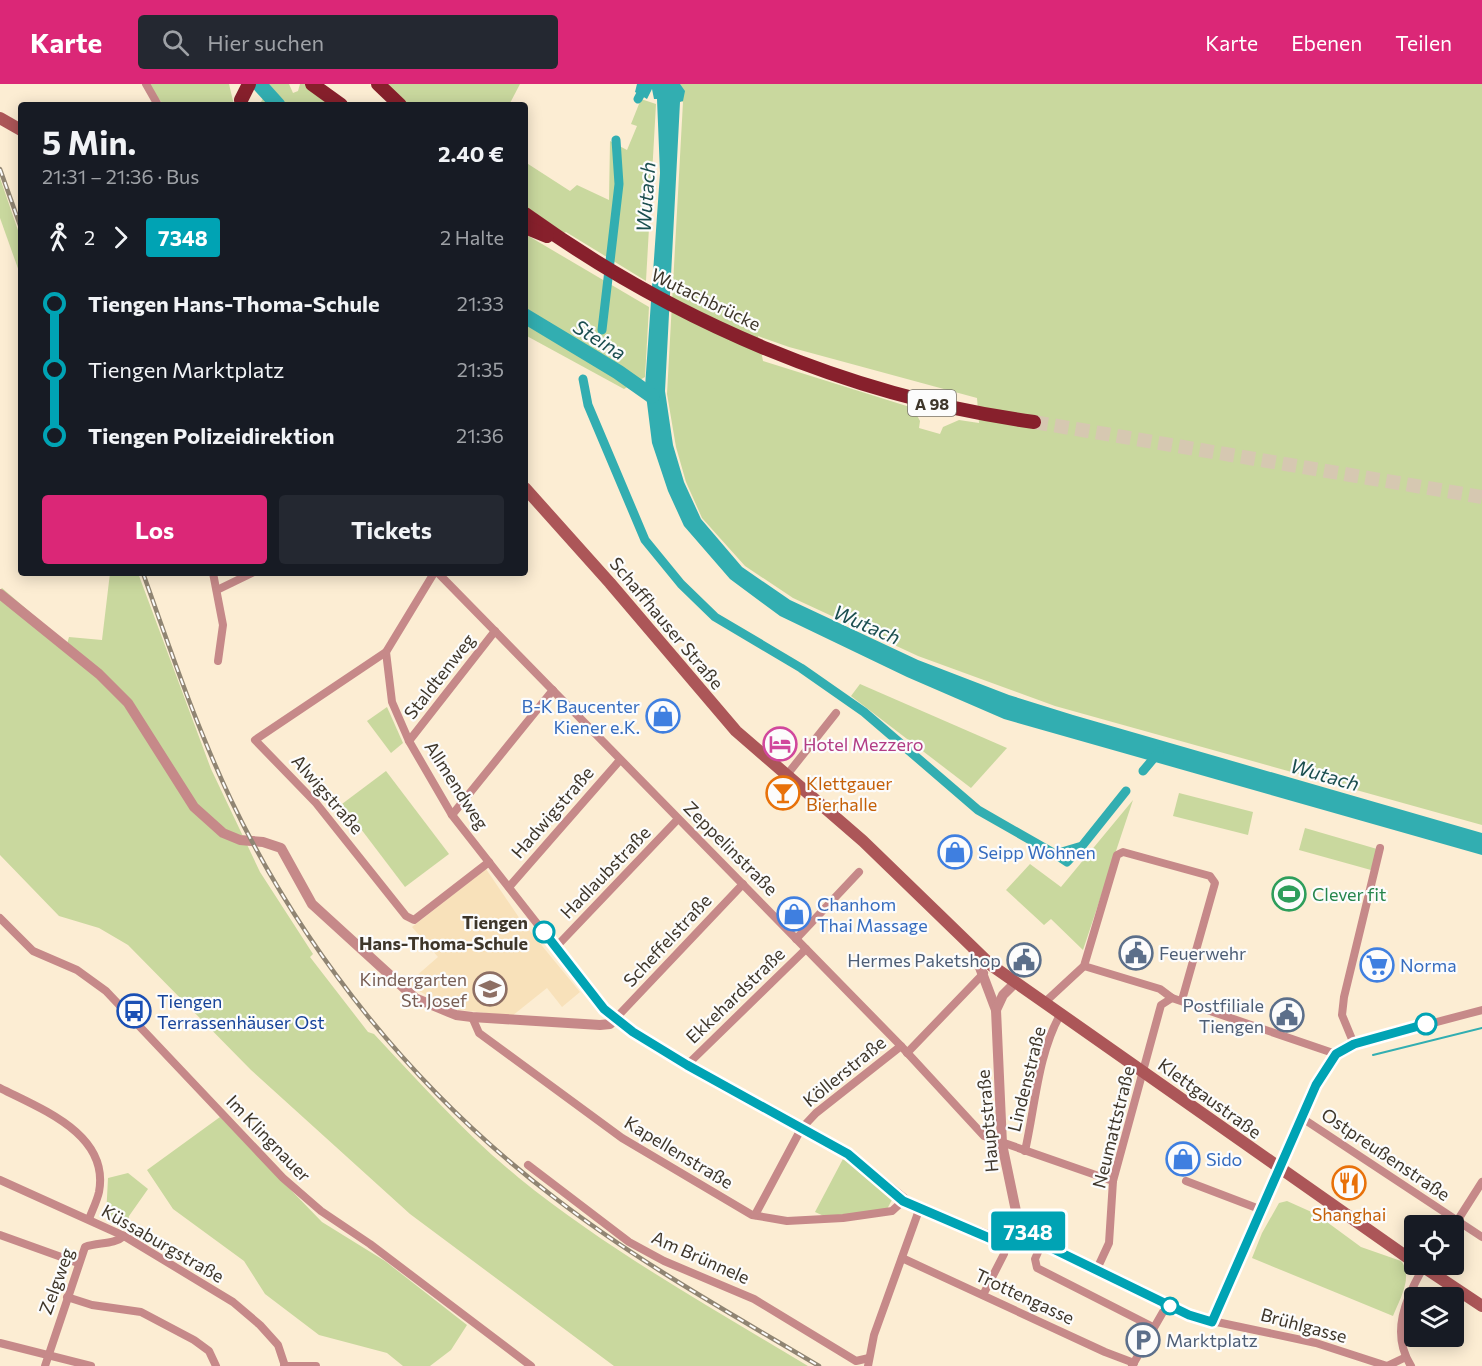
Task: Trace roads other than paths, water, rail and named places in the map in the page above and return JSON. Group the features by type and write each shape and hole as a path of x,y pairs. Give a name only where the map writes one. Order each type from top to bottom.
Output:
{"highway":[{"path":"312,84 337,102"},
{"path":"321,84 346,102"},
{"path":"378,84 397,102"},
{"name":"A 98","path":"528,216 571,247"},
{"path":"528,228 571,247"},
{"name":"Wutachbrücke","path":"571,247 689,314 733,335 832,372 950,408 1034,422"}],"main road":[{"path":"0,118 18,128"},
{"name":"Schaffhauser Straße","path":"528,491 610,583 716,710 748,743 863,841 973,948 1044,1003"},
{"name":"Klettgaustraße","path":"1044,1003 1404,1255"},
{"name":"Klettgaustraße","path":"1434,1275 1482,1306"}],"street":[{"path":"146,84 156,102"},
{"path":"214,576 223,625 218,661"},
{"path":"217,590 246,576"},
{"path":"386,652 434,576"},
{"name":"Zeppelinstraße","path":"439,576 743,884 984,1136 1113,1181"},
{"path":"0,594 99,674 128,703 194,807 223,833 240,840 263,842 281,848 312,904 415,998 456,1015 472,1017 600,1025 610,1024 615,1019 687,1065 848,1154 903,1201 920,1210 1006,1242 1015,1238 1024,1227"},
{"name":"Staldtenweg","path":"409,741 495,631"},
{"name":"Allmendweg","path":"386,652 393,702 409,741 452,815 555,948 604,1009 615,1019"},
{"name":"Alwigstraße","path":"386,652 255,740 316,803 406,916 414,920 489,862"},
{"path":"452,815 553,690"},
{"path":"786,776 836,713"},
{"name":"Hadwigstraße","path":"509,887 621,760"},
{"name":"Hadlaubstraße","path":"555,948 678,819"},
{"path":"1354,1044 1342,1015 1344,997 1380,848"},
{"path":"1044,1003 1084,966 1117,855 1123,852 1210,876 1215,883 1182,1000"},
{"name":"Ekkehardstraße","path":"796,939 860,872"},
{"name":"Scheffelstraße","path":"615,1019 743,884"},
{"name":"Im Klingnauer","path":"0,918 33,951 77,970 106,991 283,1179 321,1212 370,1244 531,1366"},
{"name":"Hauptstraße","path":"973,948 996,1010 1002,1144 1017,1216 1024,1227 1041,1243 1167,1305 1212,1322"},
{"name":"Ekkehardstraße","path":"687,1065 806,949"},
{"path":"1084,966 1160,989 1172,998 1336,1054"},
{"name":"Köllerstraße","path":"754,1215 801,1129 816,1113 904,1050 984,973"},
{"path":"996,1010 1003,995 1015,982"},
{"name":"Neumattstraße","path":"1097,1269 1109,1243 1113,1181 1161,1005 1172,998"},
{"path":"1212,1322 1316,1085 1336,1054 1354,1044 1482,1010"},
{"name":"Lindenstraße","path":"1025,1151 1046,1050 1052,1029 1060,1014"},
{"name":"Kapellenstraße","path":"472,1017 479,1033 622,1138 754,1215 787,1221 843,1218 892,1211 903,1201"},
{"path":"0,1088 62,1120 92,1148 99,1168 99,1192 89,1219"},
{"name":"Ostpreußenstraße","path":"1302,1118 1443,1215"},
{"name":"Am Brünnele","path":"528,1165 638,1247 664,1261 754,1299 856,1361 868,1362 874,1335 920,1210"},
{"name":"Küssaburgstraße","path":"0,1180 124,1236 233,1302 260,1325 278,1345 285,1366"},
{"path":"1186,1180 1262,1210"},
{"path":"1460,1215 1482,1182"},
{"name":"Ostpreußenstraße","path":"1464,1228 1482,1237"},
{"path":"0,1235 78,1263"},
{"name":"Zelgweg","path":"45,1366 85,1246 98,1241 120,1240 124,1236"},
{"path":"983,1295 1004,1254 1006,1242"},
{"path":"1041,1243 1035,1259 1037,1268 1153,1327"},
{"name":"Trottengasse","path":"902,1258 1133,1364"},
{"path":"1411,1366 1406,1357 1400,1322 1416,1275"},
{"path":"67,1297 92,1305 119,1307 141,1312 194,1340 209,1351 216,1366"},
{"path":"1133,1364 1167,1305"},
{"name":"Brühlgasse","path":"1212,1322 1316,1343 1387,1366"},
{"path":"0,1343 91,1366"},
{"path":"1387,1366 1406,1357"},
{"path":"285,1366 316,1366"}],"water":[{"path":"637,84 680,84 685,91 683,101 680,102 665,391 673,445 684,482 701,519 742,567 790,600 918,660 1009,695 1073,715 1482,833 1482,855 1004,719 907,677 780,616 730,579 684,526 668,491 652,443 645,387 660,173 657,99 654,99 652,89 647,99 635,92"}],"waterway":[{"name":"Steina","path":"259,84 275,102"},
{"path":"638,99 646,84"},
{"path":"602,330 619,184 616,140"},
{"name":"Steina","path":"528,318 618,372 652,396"},
{"path":"583,379 588,405 645,540 681,584 715,617 801,668 864,712 978,810 1055,854 1082,846 1126,791"},
{"path":"1143,771 1159,752"},
{"path":"1055,854 1067,862 1082,846"},
{"path":"1373,1055 1482,1028"}],"tunnel":[{"path":"1034,422 1482,497"}],"railway":[{"path":"0,169 18,220"},
{"path":"144,576 195,716 231,800 294,913 330,967 369,1018 457,1114 555,1198 619,1244 819,1366"}],"place":[{"name":"B-K Baucenter Kiener e.K.","path":"663,716"},
{"name":"Hotel Mezzero","path":"780,744"},
{"name":"Klettgauer Bierhalle","path":"783,793"},
{"name":"Seipp Wohnen","path":"955,852"},
{"name":"Clever fit","path":"1289,894"},
{"name":"Chanhom Thai Massage","path":"794,914"},
{"name":"Tiengen Hans-Thoma-Schule","path":"544,932"},
{"name":"Feuerwehr","path":"1136,953"},
{"name":"Hermes Paketshop","path":"1024,960"},
{"name":"Norma","path":"1377,965"},
{"name":"Kindergarten St. Josef","path":"490,989"},
{"name":"Tiengen Terrassenhäuser Ost","path":"134,1011"},
{"name":"Postfiliale Tiengen","path":"1287,1015"},
{"name":"Sido","path":"1183,1159"},
{"name":"Shanghai","path":"1349,1183"},
{"name":"Marktplatz","path":"1143,1340"}],"water label":[{"name":"Wutach","path":"645,197"},
{"name":"Wutach","path":"867,624"},
{"name":"Wutach","path":"1325,774"}]}
